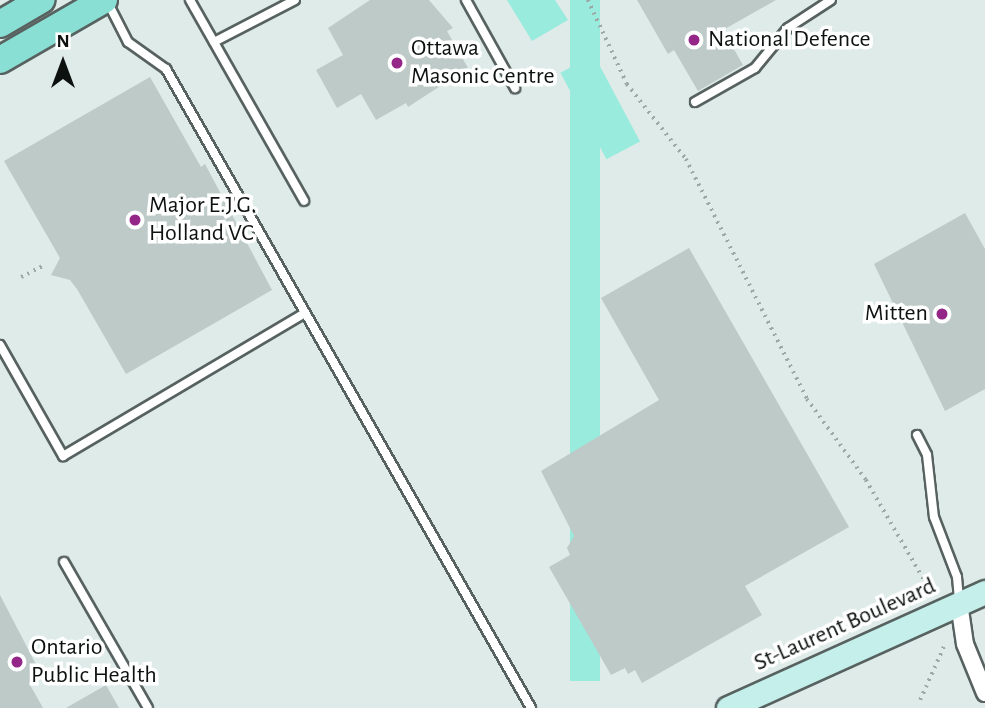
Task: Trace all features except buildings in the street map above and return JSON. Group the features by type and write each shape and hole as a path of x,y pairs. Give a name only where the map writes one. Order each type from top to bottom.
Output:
{"main road":[{"path":"0,23 41,0"},
{"path":"0,60 106,0"}],"street":[{"name":"St-Laurent Boulevard","path":"728,708 985,592"},
{"path":"959,603 965,644 985,693"}],"lane":[{"path":"106,0 128,43 166,69 531,708"},
{"path":"190,0 304,201"},
{"path":"214,43 295,0"},
{"path":"466,0 515,88"},
{"path":"695,102 755,68 789,28 831,0"},
{"path":"0,345 63,456 305,313"},
{"path":"917,435 927,456 934,517 957,577 959,603"},
{"path":"64,562 148,708"}],"path":[{"path":"589,0 627,84 686,159 807,399 866,480 933,595"},
{"path":"20,277 45,265"},
{"path":"920,700 944,646"}],"green space":[{"path":"507,0 555,0 568,20 532,41"},
{"path":"570,0 600,0 600,681 570,681"},
{"path":"594,55 640,142 606,159 560,73"}],"place":[{"name":"National Defence","path":"694,40"},
{"name":"Ottawa Masonic Centre","path":"397,63"},
{"name":"Major E.J.G. Holland VC","path":"135,220"},
{"name":"Mitten","path":"942,314"},
{"name":"Ontario Public Health","path":"17,662"}]}
